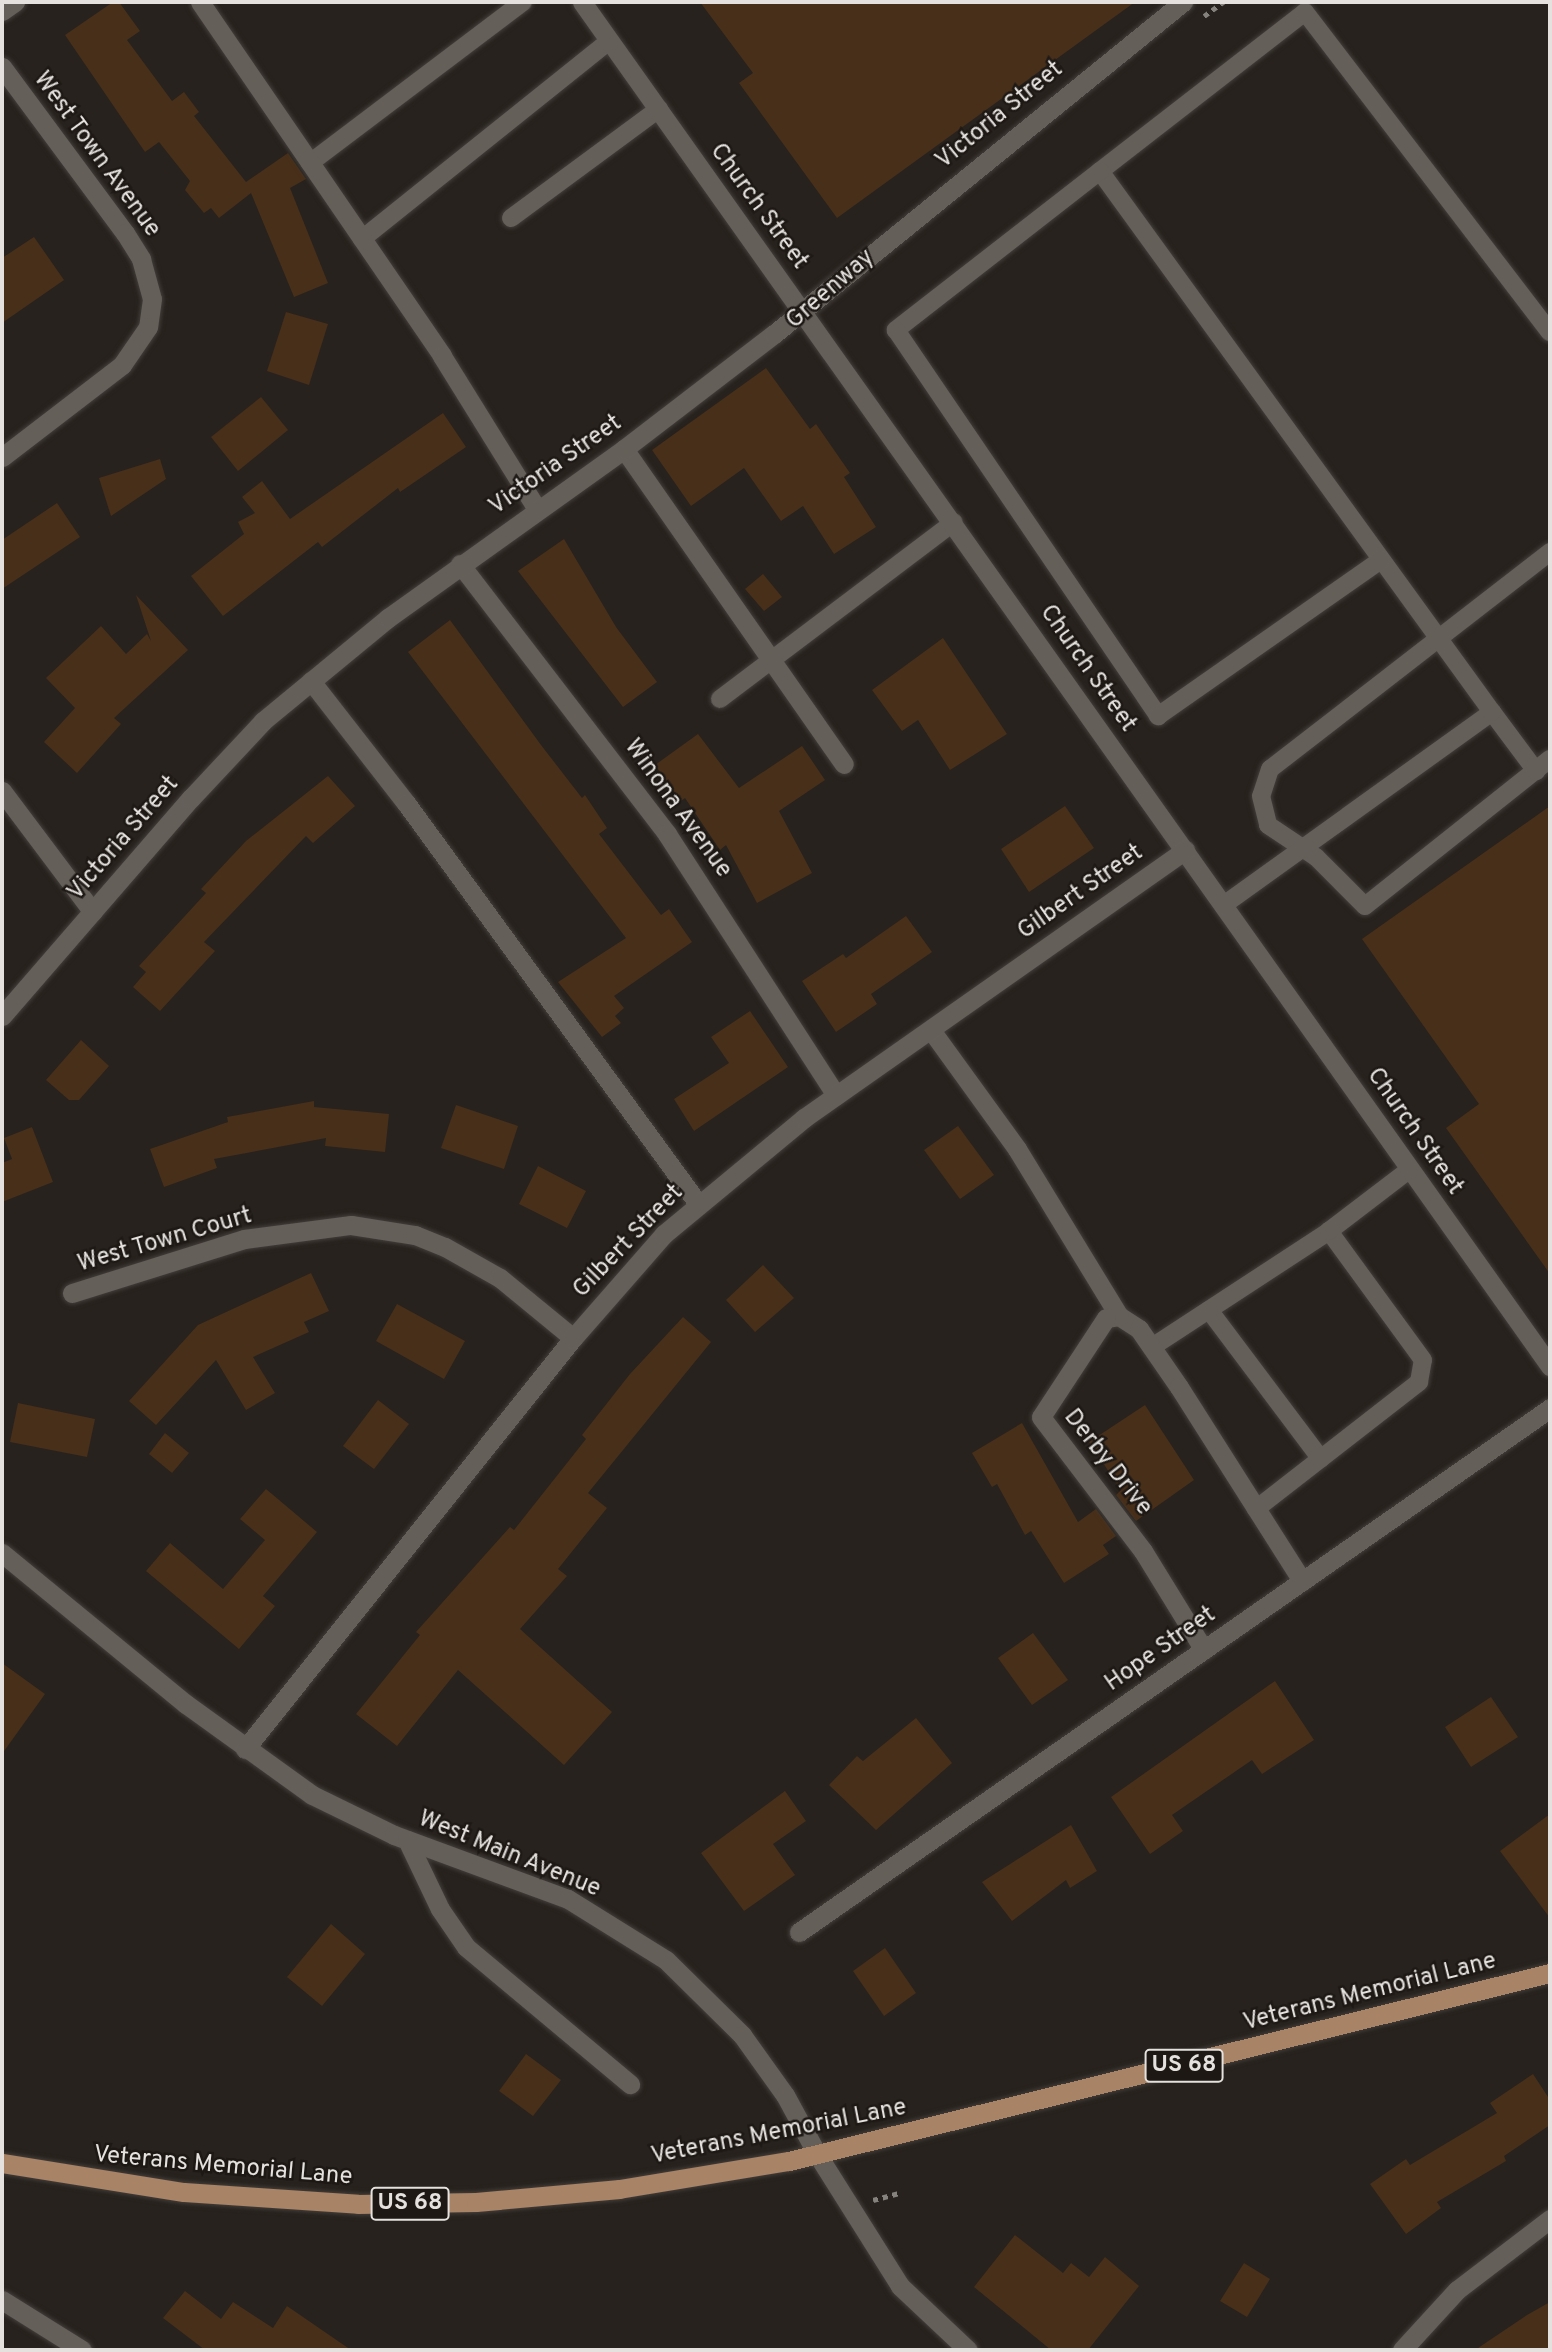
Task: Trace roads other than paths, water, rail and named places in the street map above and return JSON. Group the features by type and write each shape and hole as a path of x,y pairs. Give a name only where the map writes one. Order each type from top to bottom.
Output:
{"main road":[{"name":"Veterans Memorial Lane","path":"2,2163 194,2193 388,2204 619,2189 817,2154 1550,1973"}],"street":[{"path":"2,11 15,2"},
{"path":"200,2 461,384 537,509"},
{"name":"Church Street","path":"582,2 954,522 1550,1366"},
{"name":"Victoria Street","path":"2,1016 191,798 264,721 460,564 624,449 802,310 1183,2"},
{"name":"West Town Avenue","path":"2,66 125,233 141,259 152,299 148,327 122,365 2,457"},
{"path":"624,449 772,657 844,764"},
{"name":"Winona Avenue","path":"460,564 667,834 836,1096"},
{"path":"311,681 406,803 698,1204"},
{"path":"2,791 93,912"},
{"name":"Gilbert Street","path":"245,1749 573,1338 644,1255 698,1204 836,1096 1185,850"},
{"path":"931,1030 1017,1149 1119,1316 1132,1323 1153,1348 1302,1581"},
{"name":"West Town Court","path":"72,1293 244,1239 351,1224 415,1235 445,1247 500,1278 573,1338"},
{"name":"Derby Drive","path":"1119,1316 1106,1318 1041,1417 1139,1544 1204,1650"},
{"name":"Hope Street","path":"799,1931 1550,1408"},
{"name":"West Main Avenue","path":"2,1553 245,1749 312,1795 407,1840 568,1899 620,1927 666,1961 741,2035 785,2095 871,2247 900,2286 968,2350"},
{"path":"407,1840 440,1909 466,1947 631,2084"},
{"path":"1402,2350 1457,2290 1550,2219"},
{"path":"2,2300 82,2350"}],"lane":[{"path":"310,163 523,2"},
{"path":"1381,560 1158,716 896,330 1305,12 1550,332"},
{"path":"362,239 610,41"},
{"path":"511,218 659,109"},
{"path":"1100,171 1437,639 1536,771"},
{"path":"720,699 772,657 954,522"},
{"path":"1550,552 1270,769 1261,796 1268,825 1300,848 1365,906 1550,760"},
{"path":"1225,904 1492,712"},
{"path":"1153,1348 1329,1231 1410,1170"},
{"path":"1256,1509 1419,1382 1423,1360 1329,1231"},
{"path":"1209,1310 1321,1459"}]}
